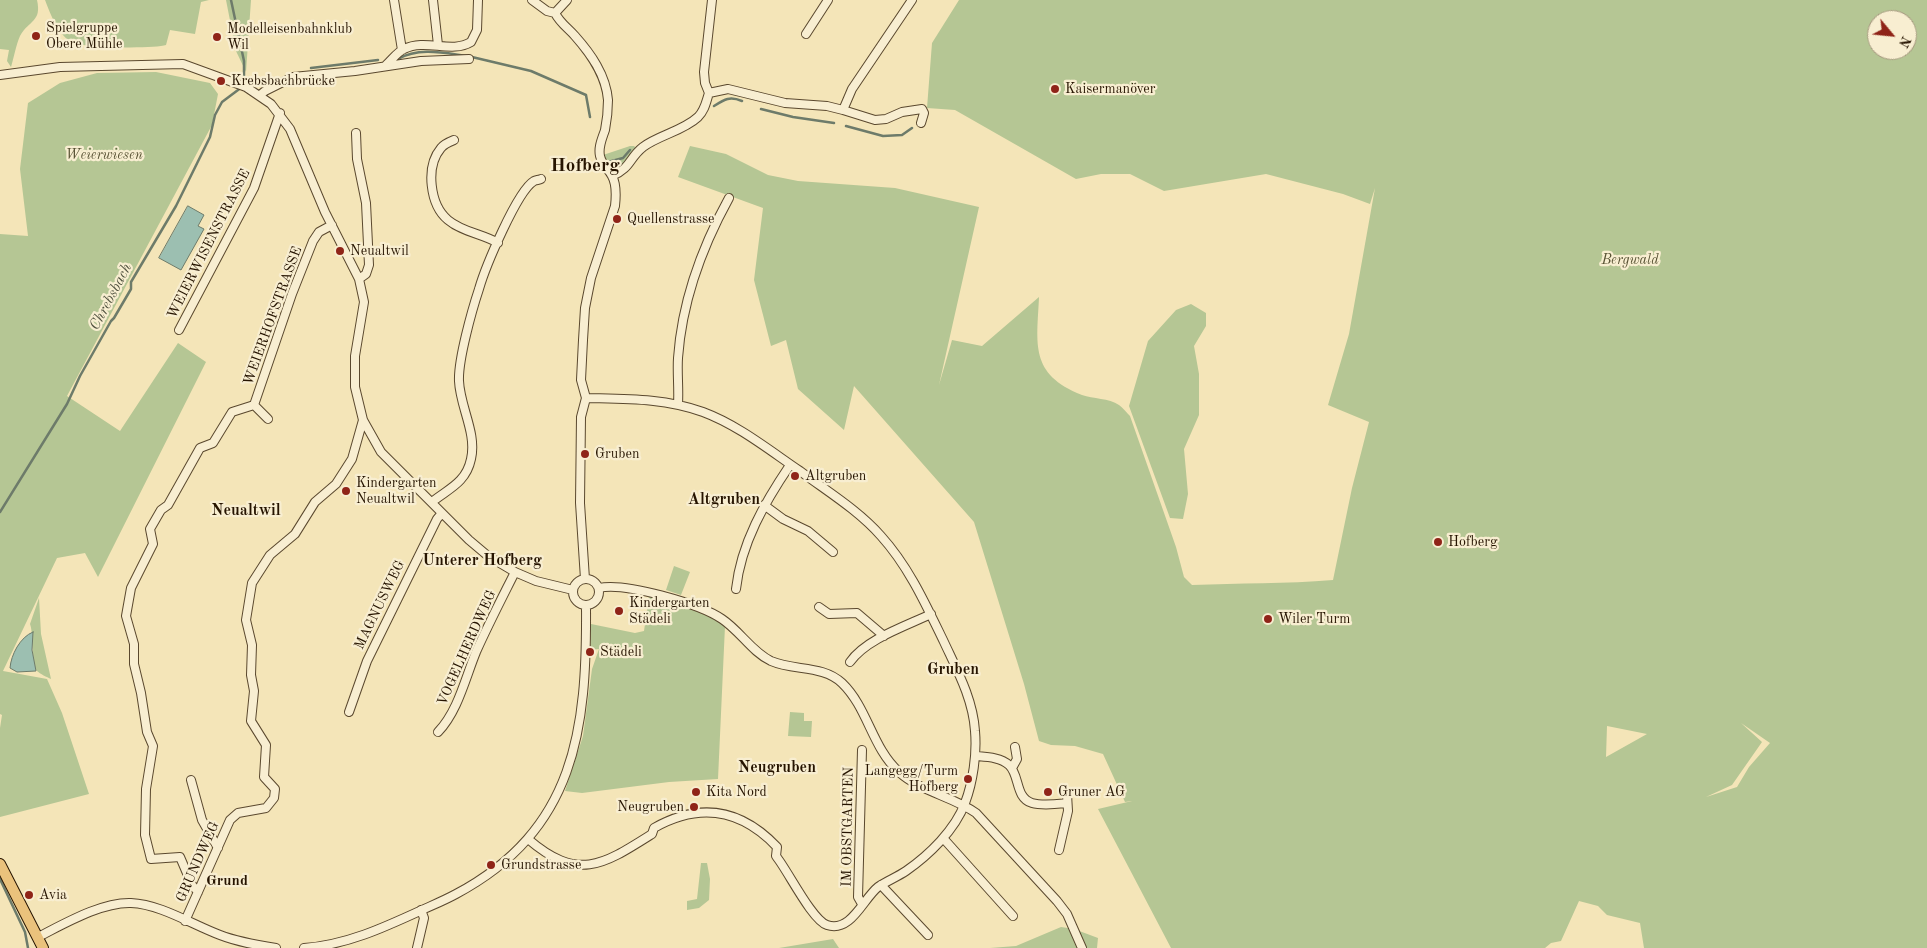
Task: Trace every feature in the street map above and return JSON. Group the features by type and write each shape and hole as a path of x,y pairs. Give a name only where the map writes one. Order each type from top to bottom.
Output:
{"main road":[{"path":"0,864 43,948"}],"street":[{"path":"394,0 402,50"},
{"path":"433,0 438,45"},
{"path":"386,65 402,50 421,45 466,45 473,40 478,22 478,0"},
{"path":"532,0 547,11 555,13 589,53 597,65 605,84 608,114 600,145 600,154 605,169 612,176 616,206 591,278 586,308 581,380 586,398 581,417 580,454 580,503 585,579"},
{"path":"555,13 567,0"},
{"path":"612,176 624,170 637,152 646,145 696,119 704,109 709,93 705,83 704,72 712,0"},
{"path":"806,34 828,0"},
{"path":"843,110 852,89 912,0"},
{"path":"260,95 265,90 293,76 421,61 469,59"},
{"path":"0,75 60,66 174,63 193,67 246,87 260,95 280,113 290,129 312,182 359,278 363,292 364,308 355,356 354,373 358,404 363,420 381,452 479,549 515,572 543,583 573,590"},
{"path":"709,93 728,89 785,103 827,106 866,118 880,120 902,112 922,109 924,113 921,122"},
{"name":"WEIERWISENSTRASSE","path":"179,330 254,188 280,113"},
{"path":"356,133 358,158 366,204 369,265 366,274 359,278"},
{"path":"454,140 441,148 434,161 432,186 438,206 444,217 452,223 498,243"},
{"path":"432,502 459,483 467,472 472,458 471,436 461,399 459,380 462,359 479,288 514,208 525,190 541,179"},
{"path":"678,404 678,356 689,294 713,228 729,198"},
{"name":"WEIERHOFSTRASSE","path":"268,419 254,405 292,294 313,241 319,232 332,225"},
{"path":"528,839 555,859 579,865 594,864 618,856 652,834 654,828 675,817 708,812 719,814 742,821 763,833 777,847 776,856 816,916 822,922 834,926 845,923 852,918 870,894 914,865 943,838 964,804 975,756 976,732 966,692 931,614 912,578 882,537 849,506 730,424 704,412 678,404 641,398 586,398"},
{"path":"198,892 192,886 180,857 151,859 145,835 146,790 153,746 145,723 141,693 134,664 134,644 126,616 131,588 153,544 150,529 161,510 168,505 200,448 213,443 232,412 254,405"},
{"name":"GRUNDWEG","path":"185,921 232,817 238,813 266,808 274,798 274,789 264,777 266,745 251,721 254,691 251,675 252,645 246,620 252,583 270,555 295,534 315,502 336,484 352,459 363,420"},
{"path":"736,589 744,554 764,505 790,464"},
{"path":"764,505 783,519 808,531 833,552"},
{"name":"MAGNUSWEG","path":"349,712 367,661 380,632 437,519 442,513"},
{"name":"VOGELHERDWEG","path":"438,732 444,726 457,702 476,652 515,572"},
{"path":"585,579 593,581 599,588 597,600 590,605 586,606 576,601 573,590 577,582 585,579"},
{"path":"599,588 628,589 701,609 724,620 763,656 790,666 831,674 858,702 885,754 899,772 909,780 964,804 976,813 1057,901 1067,914 1082,948"},
{"path":"304,948 340,946 456,894 507,858 528,839 555,802 568,773 576,744 583,698 586,655 586,606"},
{"path":"819,607 829,614 857,613 884,636"},
{"path":"850,662 859,652 884,636 931,614"},
{"path":"1012,768 1017,759 1014,747"},
{"name":"IM OBSTGARTEN","path":"862,750 858,897 862,904"},
{"path":"975,756 1002,760 1012,768 1023,798 1028,801 1038,804 1068,804"},
{"path":"191,780 202,820 218,848"},
{"path":"1059,850 1068,811 1067,794"},
{"path":"943,838 1013,916"},
{"path":"881,885 928,935"},
{"path":"38,937 67,922 108,906 130,903 150,906 221,936 276,948"},
{"path":"417,948 424,918 421,910"}],"green space":[{"path":"0,0 37,0 38,13 20,36 11,67 7,61 9,50 0,49"},
{"path":"45,0 209,0 201,2 195,34 170,30 166,45 102,47 77,44 66,38 58,29"},
{"path":"226,0 251,0 246,72 236,51"},
{"name":"Bergwald","path":"959,0 1927,0 1927,948 1644,948 1640,923 1607,915 1598,906 1579,901 1561,941 1551,943 1545,948 1171,948 1098,809 1132,801 1125,802 1103,754 1075,746 1051,745 1039,741 1024,684 974,522 854,386 844,430 798,389 786,340 771,346 754,280 763,208 678,177 690,146 726,154 768,175 798,181 895,188 979,207 939,385 952,340 982,346 1039,297 1038,343 1040,356 1045,367 1065,387 1082,395 1115,403 1130,416 1176,547 1184,577 1192,585 1333,580 1352,488 1369,422 1328,405 1349,334 1375,188 1370,204 1343,194 1266,174 1164,191 1130,174 1101,174 1076,179 955,110 927,108 932,43","holes":["1741,723 1770,743 1749,767 1737,787 1706,797 1732,785 1762,742","1607,726 1647,734 1606,757"]},
{"name":"Weierwiesen","path":"156,72 210,83 218,94 212,125 67,396 120,431 178,343 206,362 98,577 85,553 57,558 3,671 47,679 62,713 89,794 0,817 0,728 2,715 0,714 0,234 28,236 20,169 28,103 60,83 97,73"},
{"path":"630,146 636,148 626,162 619,167 611,168 603,155"},
{"path":"1191,304 1206,313 1206,326 1194,346 1199,374 1199,415 1184,449 1188,494 1183,519 1170,518 1129,406 1148,341 1176,310"},
{"path":"674,566 690,572 681,595 666,590"},
{"path":"649,595 696,608 725,626 718,779 669,782 582,793 565,791 583,736 592,669 599,649 590,650 591,624 635,633 644,631"},
{"path":"39,598 41,634 51,679 37,671 34,663 30,624"},
{"path":"790,712 804,713 804,721 812,721 811,737 788,736"},
{"path":"701,863 707,863 710,879 709,900 699,908 687,910 687,901 697,899"},
{"path":"1061,927 1074,929 1098,938 1097,948 990,948 1016,946"},
{"path":"833,939 839,948 779,948"}],"shaded area":[{"path":"188,206 204,215 198,226 204,229 181,270 159,258"},
{"path":"33,632 32,650 36,671 17,672 10,668 14,652 20,642"}],"waterway":[{"name":"Chrebsbach","path":"0,512 67,404 80,376 131,289 131,282 176,206 210,137 215,115 222,102 242,87 244,61 231,0"},
{"path":"398,59 406,55 423,52 441,52 467,56"},
{"path":"472,57 531,71 586,95 590,117"},
{"path":"311,68 378,60"},
{"path":"714,106 728,99 742,101"},
{"path":"761,109 793,117 834,123"},
{"path":"846,126 883,136 902,135 912,128"},
{"path":"608,162 623,158 630,150"},
{"name":"Chrebsbach","path":"0,879 25,932 28,948"}],"place":[{"name":"Spielgruppe Obere Mühle","path":"36,36"},
{"name":"Modelleisenbahnklub Wil","path":"217,37"},
{"name":"Krebsbachbrücke","path":"221,81"},
{"name":"Kaisermanöver","path":"1055,89"},
{"name":"Quellenstrasse","path":"617,219"},
{"name":"Neualtwil","path":"340,251"},
{"name":"Gruben","path":"585,454"},
{"name":"Altgruben","path":"795,476"},
{"name":"Kindergarten Neualtwil","path":"346,491"},
{"name":"Hofberg","path":"1438,542"},
{"name":"Kindergarten Städeli","path":"619,611"},
{"name":"Wiler Turm","path":"1268,619"},
{"name":"Städeli","path":"590,652"},
{"name":"Langegg/Turm Hofberg","path":"968,779"},
{"name":"Kita Nord","path":"696,792"},
{"name":"Gruner AG","path":"1048,792"},
{"name":"Neugruben","path":"694,807"},
{"name":"Grundstrasse","path":"491,865"},
{"name":"Avia","path":"29,895"}],"district":[{"name":"Hofberg","path":"585,166"},
{"name":"Altgruben","path":"724,500"},
{"name":"Neualtwil","path":"246,511"},
{"name":"Unterer Hofberg","path":"482,561"},
{"name":"Gruben","path":"953,670"},
{"name":"Neugruben","path":"777,768"},
{"name":"Grund","path":"227,881"}]}
